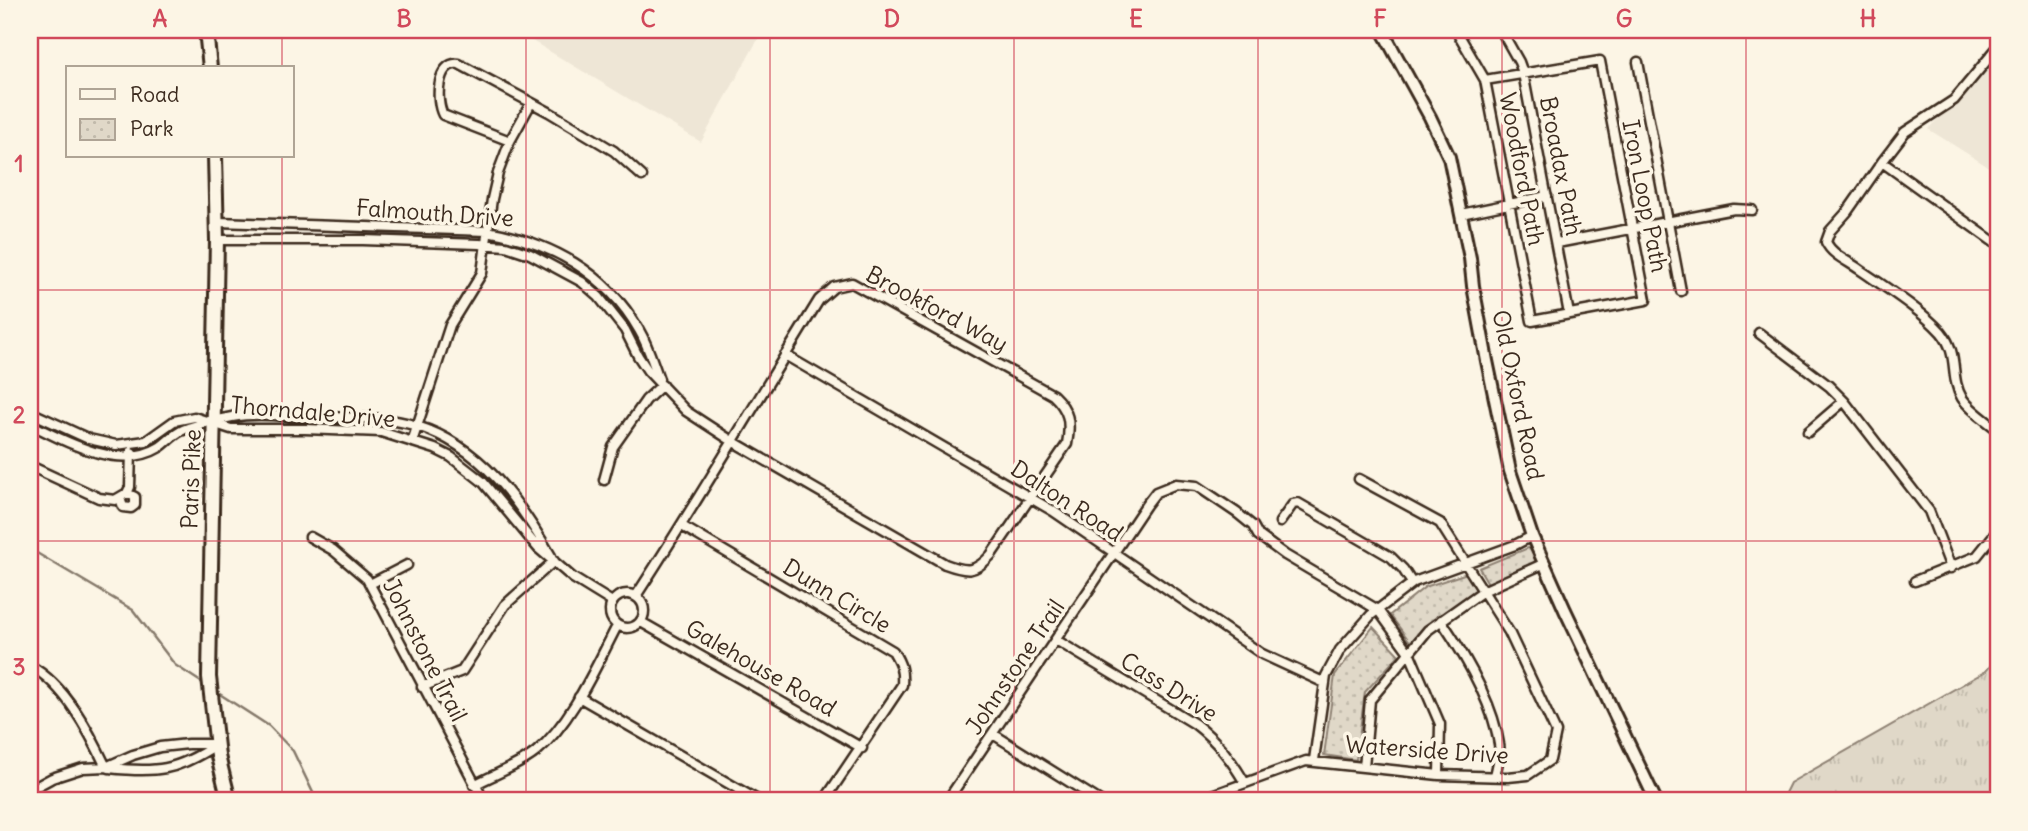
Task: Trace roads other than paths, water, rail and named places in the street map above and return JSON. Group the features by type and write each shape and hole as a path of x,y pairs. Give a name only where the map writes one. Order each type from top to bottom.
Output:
{"main road":[{"path":"206,30 210,66"},
{"name":"Paris Pike","path":"215,158 217,240 209,694 216,744 229,801"}],"street":[{"name":"Old Oxford Road","path":"1382,30 1444,144 1453,171 1506,455 1532,536 1656,801"},
{"name":"Woodford Path","path":"1456,30 1485,80 1532,321"},
{"name":"Broadax Path","path":"1502,30 1523,73 1569,314"},
{"path":"1998,47 1954,100 1905,132 1830,231 1826,242 1833,252 1940,332 1952,349 1961,396 1998,430"},
{"name":"Iron Loop Path","path":"1523,73 1600,61 1646,300 1532,321"},
{"path":"1638,62 1681,291"},
{"path":"510,141 443,114 439,108 440,82 445,70 452,63 459,64 531,103 614,151 642,176"},
{"path":"1485,80 1523,73"},
{"path":"412,442 450,325 482,273 498,173 510,141 531,103"},
{"path":"1882,162 1998,245"},
{"path":"1461,214 1547,196"},
{"path":"1557,243 1734,209 1752,209"},
{"name":"Falmouth Drive","path":"217,222 487,231 520,237 546,247 580,266 605,286 623,305 640,331 662,385"},
{"name":"Falmouth Drive","path":"217,240 363,240 487,245 506,246 530,254 582,282 616,318 638,356 686,411 732,441 945,564 962,570 980,568 1031,498"},
{"name":"Brookford Way","path":"636,596 682,526 819,300 834,287 852,283 1053,395 1068,414 1068,443 1031,498"},
{"path":"1759,333 1829,386 1844,401 1929,510 1951,568"},
{"name":"Dalton Road","path":"785,355 1031,498 1262,654 1325,683"},
{"path":"604,480 613,447 638,410 662,385"},
{"path":"1808,432 1844,401"},
{"path":"30,411 89,439 116,445 152,438 181,419 194,417 214,421"},
{"name":"Thorndale Drive","path":"214,421 233,416 364,418 417,426 467,452 498,477 513,495 554,561"},
{"path":"30,424 91,451 131,455 160,447 183,429 214,421"},
{"name":"Thorndale Drive","path":"214,421 231,429 381,432 435,449 472,472 488,487 525,533 573,578 612,602"},
{"path":"30,466 99,498 115,500 124,495 131,475 131,444"},
{"path":"488,487 498,477"},
{"name":"Waterside Drive","path":"1196,801 1297,763 1314,760 1439,775 1495,776 1528,775 1550,760 1556,732 1509,632 1440,523 1359,480"},
{"name":"Johnstone Trail","path":"947,801 1156,492 1177,484 1197,486 1237,513 1277,550 1378,610"},
{"path":"1280,522 1287,509 1293,503 1298,503 1391,557 1412,583"},
{"name":"Dunn Circle","path":"682,526 893,651 903,670 902,685 824,801"},
{"path":"1915,581 1977,556 1998,530"},
{"path":"1314,760 1325,683 1331,663 1378,610 1412,583 1515,545 1532,536"},
{"name":"Johnstone Trail","path":"310,537 333,550 368,579 422,687 484,801"},
{"path":"422,687 462,671 505,605 554,561"},
{"path":"1364,767 1370,700 1428,630 1483,591 1545,564"},
{"path":"370,584 407,565"},
{"path":"620,595 636,596 643,603 645,613 641,622 630,628 617,625 610,611 612,602 620,595"},
{"path":"1378,610 1409,652 1440,724 1439,775"},
{"path":"1441,620 1464,656 1496,731 1500,747 1495,776"},
{"name":"Galehouse Road","path":"641,622 862,748"},
{"path":"474,785 535,753 553,734 579,697 617,625"},
{"name":"Cass Drive","path":"1056,640 1213,737 1245,783"},
{"path":"30,666 52,681 64,696 95,743 106,767"},
{"path":"579,697 759,801"},
{"path":"993,734 1100,801"},
{"path":"106,767 160,747 216,744"},
{"path":"30,790 52,778 83,768 158,771 189,762 216,744"}],"waterway":[{"path":"30,549 133,610 175,665 204,684"},
{"path":"215,691 269,726 293,751 317,801"}]}
